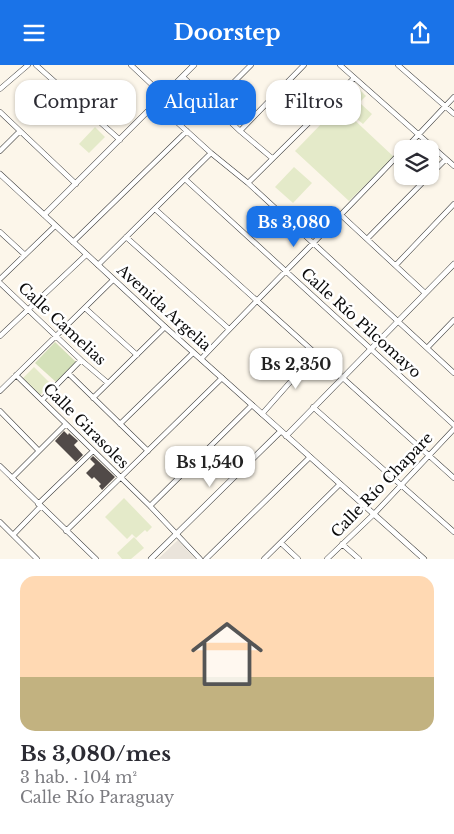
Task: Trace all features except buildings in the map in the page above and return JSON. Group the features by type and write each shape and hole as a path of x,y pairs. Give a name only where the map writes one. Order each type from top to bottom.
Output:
{"street":[{"path":"0,89 28,65"},
{"path":"36,65 120,140"},
{"path":"131,65 147,80"},
{"path":"180,80 194,65"},
{"path":"236,80 251,65"},
{"path":"240,131 304,65"},
{"path":"340,65 454,166"},
{"path":"398,65 454,114"},
{"path":"183,77 186,80"},
{"path":"248,183 354,78"},
{"path":"413,140 454,97"},
{"path":"0,112 76,184"},
{"path":"44,215 146,115"},
{"path":"181,125 211,153 248,183 454,373"},
{"path":"234,125 272,158"},
{"path":"0,151 20,131"},
{"path":"73,242 188,131"},
{"path":"98,265 211,153"},
{"path":"439,166 446,159"},
{"path":"200,359 394,160"},
{"name":"Avenida Argelia","path":"0,175 193,353 424,559"},
{"name":"Calle Río Pilcomayo","path":"185,179 454,425"},
{"path":"367,239 419,185"},
{"path":"396,265 454,205"},
{"path":"155,209 454,478"},
{"path":"341,215 425,293"},
{"path":"0,279 55,226"},
{"path":"0,232 25,255"},
{"path":"126,237 228,329"},
{"path":"0,336 86,255"},
{"path":"286,436 454,264"},
{"path":"0,391 114,280"},
{"name":"Calle Camelias","path":"0,283 81,361 108,383"},
{"path":"85,309 137,355"},
{"path":"427,348 454,320"},
{"path":"94,398 165,327"},
{"path":"120,423 193,353"},
{"path":"262,414 315,354"},
{"path":"42,400 81,361"},
{"path":"68,374 148,451"},
{"name":"Calle Girasoles","path":"16,375 150,506 200,559"},
{"path":"66,531 222,378"},
{"path":"150,506 252,405"},
{"path":"313,407 454,532"},
{"path":"0,411 39,451"},
{"path":"12,479 66,424"},
{"name":"Calle Río Chapare","path":"327,559 374,514 454,429"},
{"path":"151,559 281,431"},
{"path":"13,535 93,451"},
{"path":"206,559 310,457"},
{"path":"0,466 96,559"},
{"path":"264,559 340,484"},
{"path":"1,524 37,559"},
{"path":"281,543 298,559"},
{"path":"342,544 359,559"}],"green space":[{"path":"361,91 366,96 361,101"},
{"path":"361,104 372,114 363,124 361,122"},
{"path":"320,125 360,125 394,157 349,201 295,151"},
{"path":"95,127 105,137 89,153 79,144"},
{"path":"294,167 312,183 293,203 275,187"},
{"path":"55,342 76,362 56,382 35,363"},
{"path":"34,367 51,384 40,395 23,378"},
{"path":"124,498 152,527 136,538 132,534 127,539 105,517"},
{"path":"134,537 144,548 131,559 122,559 117,553"}],"shaded area":[{"path":"178,540 195,559 158,559"}]}
